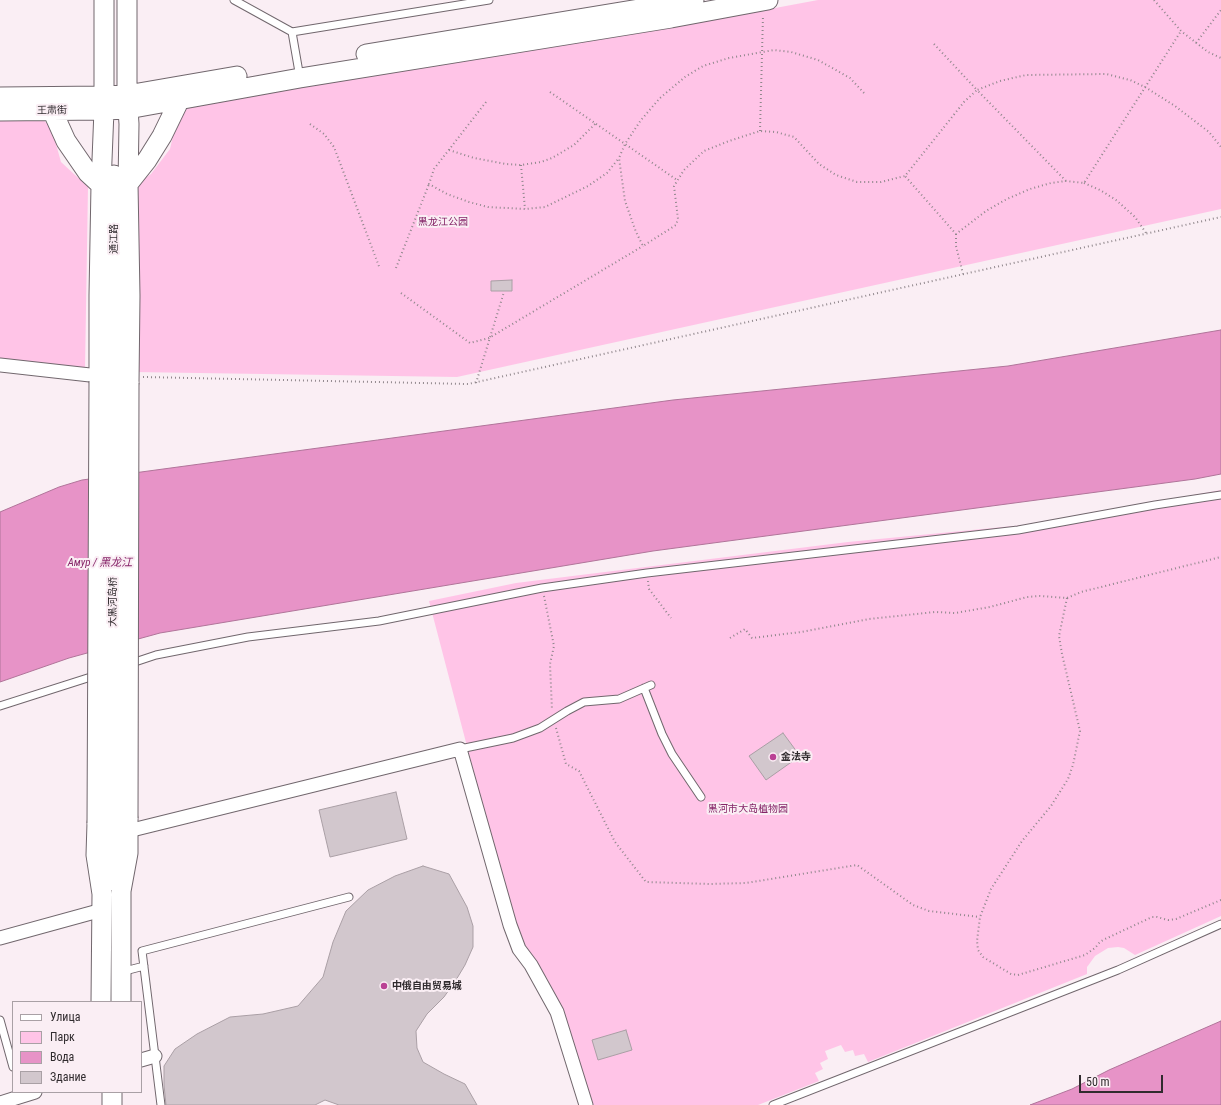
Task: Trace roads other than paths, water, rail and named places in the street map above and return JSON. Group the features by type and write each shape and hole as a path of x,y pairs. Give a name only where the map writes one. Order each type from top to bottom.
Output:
{"main road":[{"name":"通江路","path":"104,0 115,103 114,380"},
{"name":"通江路","path":"115,103 127,0"},
{"path":"115,103 671,7 694,0"},
{"path":"671,7 766,6"},
{"path":"0,97 115,103 180,99 299,72"},
{"path":"128,184 147,160 162,136 180,99"},
{"path":"114,380 130,296 128,184 115,103"},
{"path":"114,380 101,185 115,103"},
{"name":"王肃街","path":"0,111 52,110 115,103"},
{"path":"52,110 66,141 88,173 101,185"},
{"name":"大黑河岛桥","path":"114,380 116,824"},
{"path":"102,902 116,824"},
{"path":"116,824 128,853 121,891 121,1001"},
{"path":"101,1001 102,902 96,855 116,824"},
{"path":"112,853 121,891"},
{"path":"112,1093 112,1105"}],"street":[{"path":"0,365 114,380"},
{"path":"116,824 460,749 510,925 519,948 531,965 557,1012 586,1105"},
{"path":"0,938 102,902"},
{"path":"142,1060 155,1056"},
{"path":"0,1103 21,1094"}],"lane":[{"path":"234,0 292,32 490,0"},
{"path":"292,32 299,72"},
{"path":"0,706 156,655 248,637 379,620 542,588 647,572 1018,530 1155,505 1221,495"},
{"path":"460,749 513,738 540,728 584,702 619,699 647,687 662,734 672,754 701,797"},
{"path":"161,1105 142,951 349,897"},
{"path":"773,1105 1118,970 1221,924"},
{"path":"121,972 144,966"},
{"path":"0,1020 12,1063"}],"water":[{"name":"Амур / 黑龙江","path":"1221,330 1221,474 1195,479 653,551 160,633 69,658 0,682 0,512 59,487 82,480 673,400 1008,366"},
{"path":"1221,1021 1221,1105 1030,1105 1072,1089 1109,1070"}],"place":[{"name":"金法寺","path":"773,757"},
{"name":"中俄自由贸易城","path":"384,986"}],"park label":[{"name":"黑龙江公园","path":"443,222"},
{"name":"黑河市大岛植物园","path":"748,809"}]}
